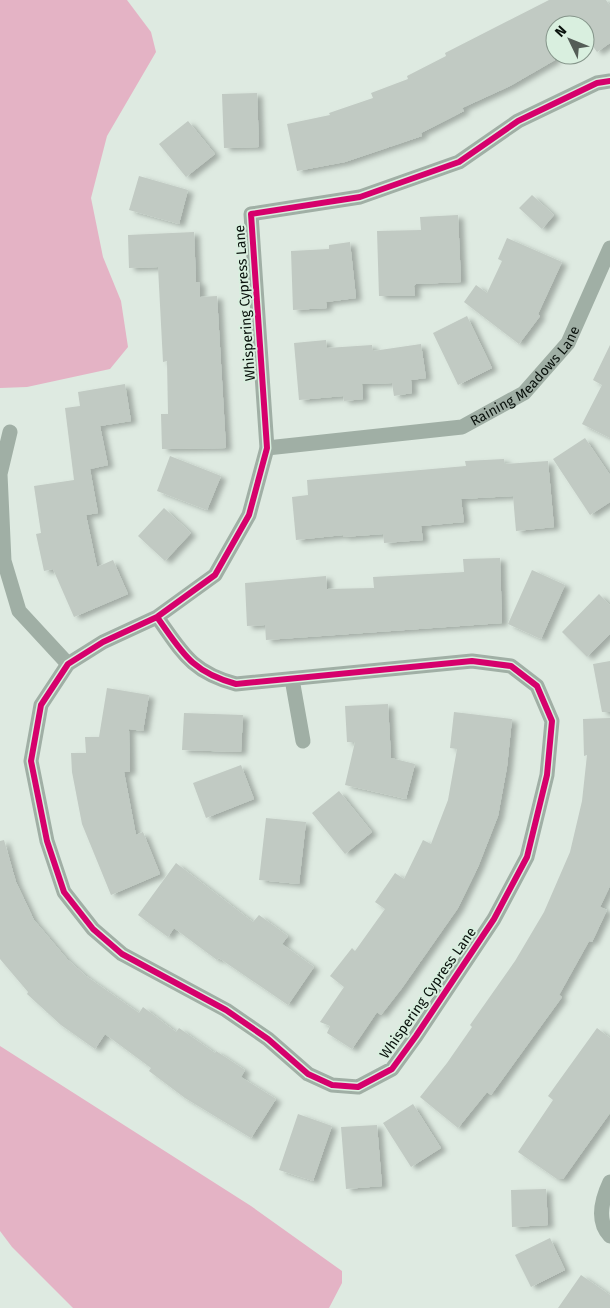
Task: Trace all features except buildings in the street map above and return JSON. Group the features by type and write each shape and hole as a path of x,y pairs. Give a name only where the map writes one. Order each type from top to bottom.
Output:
{"street":[{"name":"Whispering Cypress Lane","path":"157,617 188,661 214,678 236,684 472,661 511,666 537,686 552,721 547,774 527,856 494,919 392,1069 358,1087 332,1085 308,1074 268,1039 226,1010 122,954 93,929 64,892 47,841 31,761 42,705 68,664 103,642 157,617 215,575 249,515 267,448 251,214 360,197 459,162 518,121 596,83 610,81"},
{"name":"Raining Meadows Lane","path":"267,448 462,426 524,393 568,343 610,248"},
{"path":"10,432 0,474 4,561 19,611 68,664"},
{"path":"292,679 303,742"},
{"path":"610,1182 600,1208 606,1231 610,1236"}],"shaded area":[{"path":"0,0 127,0 151,32 156,52 107,136 91,198 103,257 121,301 128,347 110,369 27,387 0,388"},
{"path":"0,1046 251,1206 342,1271 342,1283 329,1308 73,1308 12,1247 0,1231"}],"cycle path":[{"path":"157,617 181,650 198,667 221,679 236,684 472,661 511,666 537,686 552,721 547,775 527,857 494,919 392,1069 358,1087 332,1085 308,1074 268,1039 226,1010 122,954 93,929 64,892 47,841 31,761 41,705 68,664 103,642 157,617 215,575 249,515 267,448 251,214 360,197 459,162 518,121 597,83 610,81"}]}
